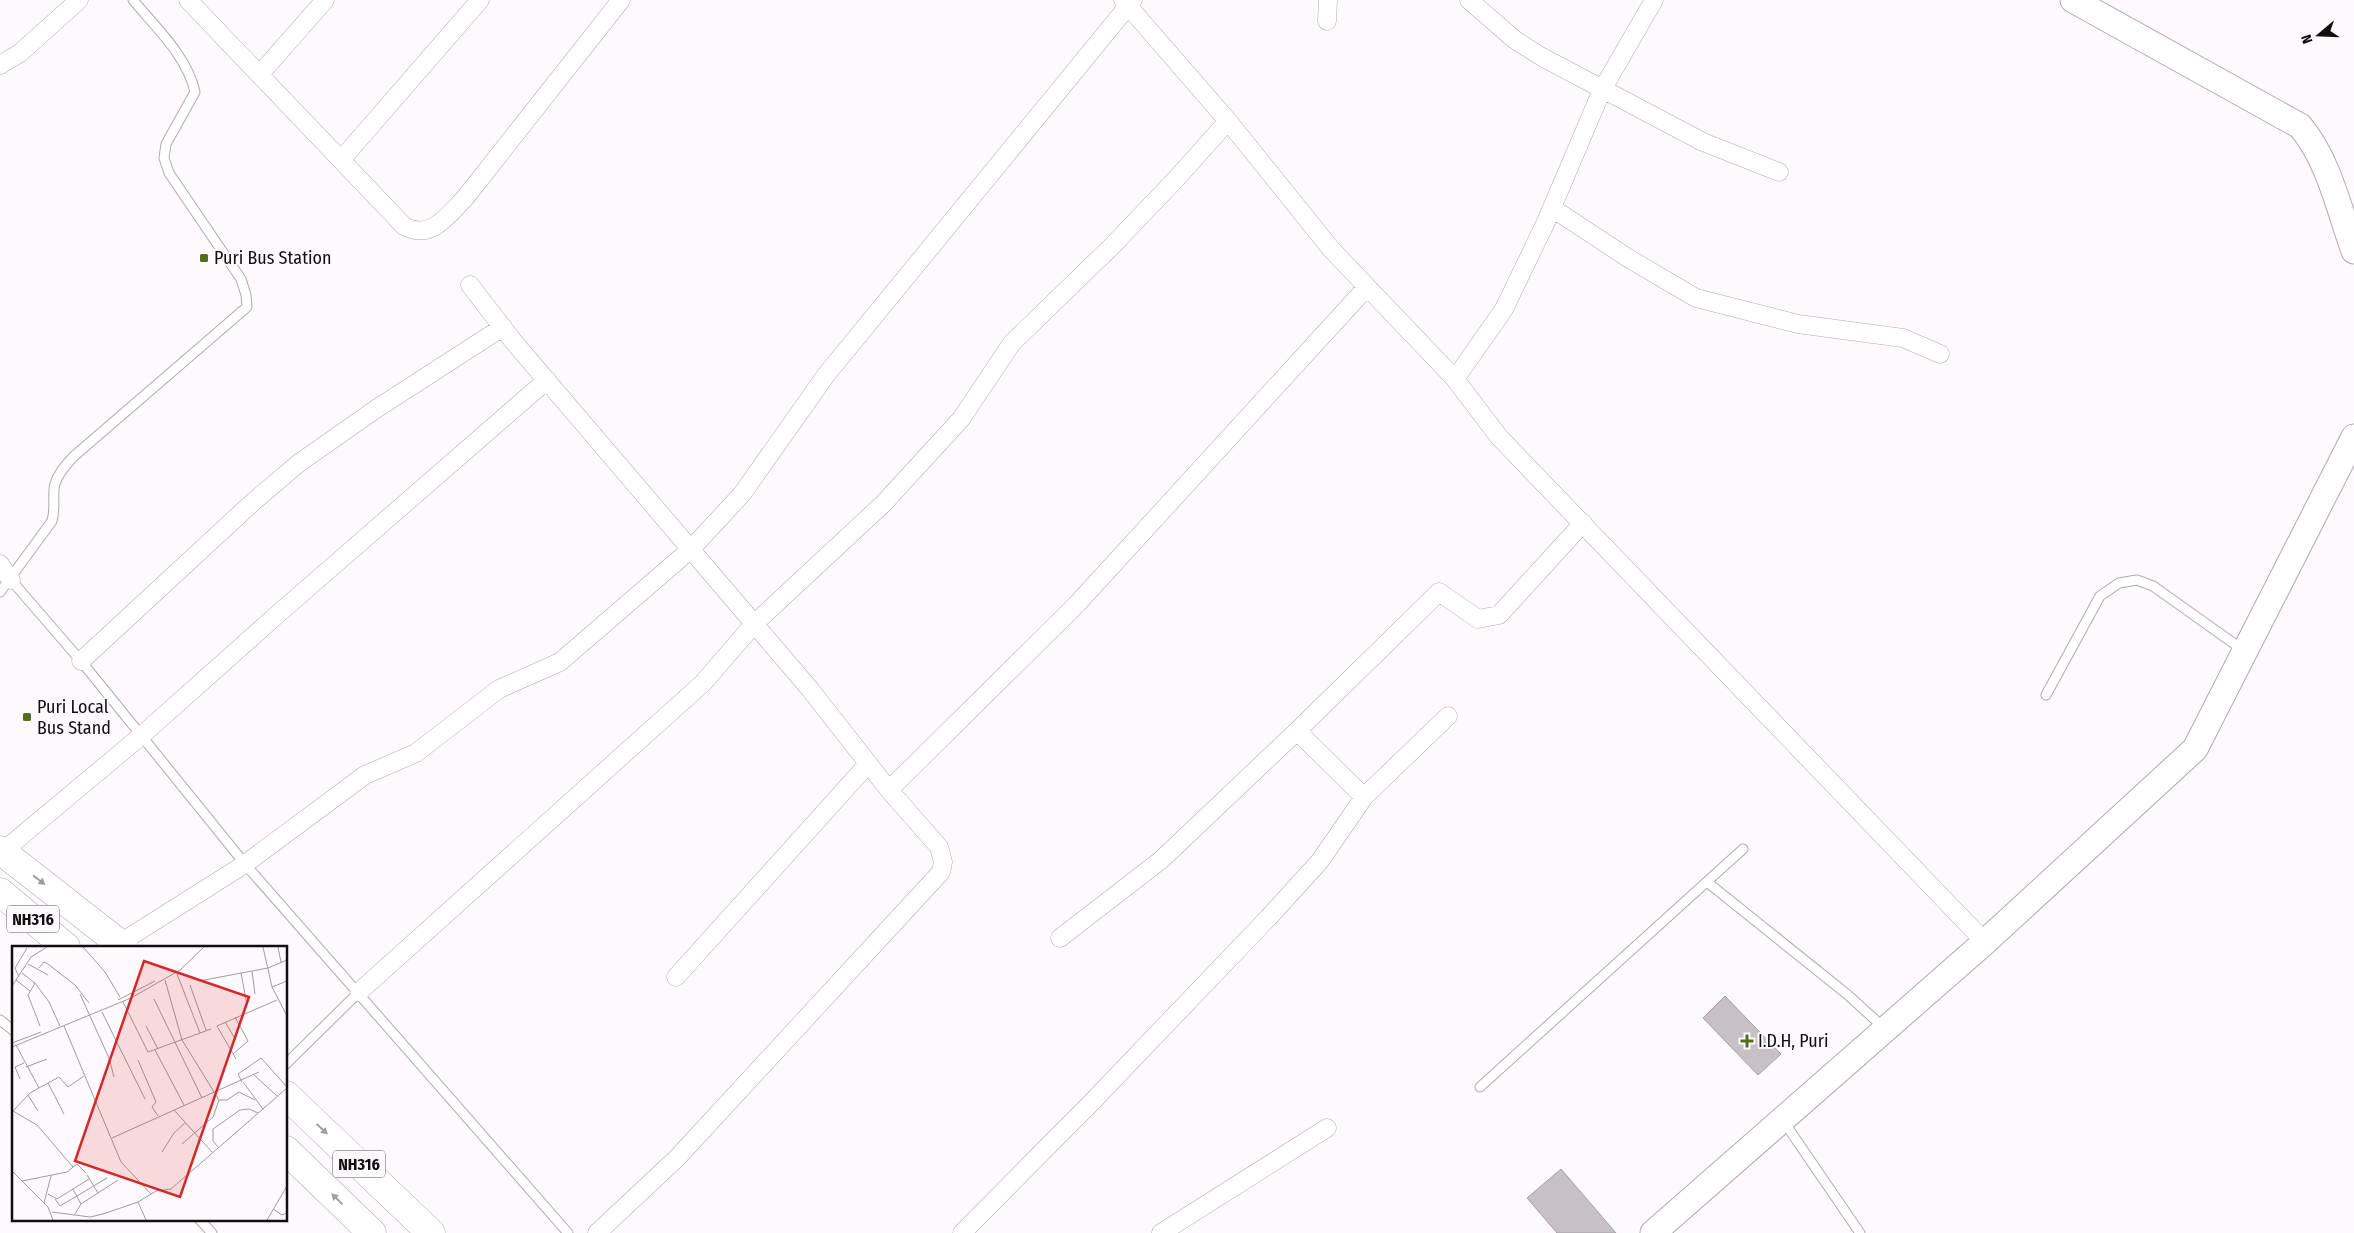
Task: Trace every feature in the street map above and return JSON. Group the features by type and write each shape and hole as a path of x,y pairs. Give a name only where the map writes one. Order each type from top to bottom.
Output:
{"highway":[{"name":"NH316","path":"1,851 122,945"},
{"name":"NH316","path":"0,892 65,946"},
{"name":"NH316","path":"288,1097 431,1233"},
{"name":"NH316","path":"288,1152 372,1233"}],"main road":[{"path":"2073,0 2300,126 2311,139 2320,155 2354,252"},
{"path":"1653,1233 1985,942 2195,749 2354,437"}],"street":[{"path":"0,65 20,53 79,0"},
{"path":"188,0 404,226 414,231 424,231 435,227 465,198 621,0"},
{"path":"260,74 325,0"},
{"path":"341,160 480,0"},
{"path":"1327,20 1328,0"},
{"path":"1469,0 1515,40 1602,90 1703,142 1779,172"},
{"path":"1455,379 1504,309 1552,208 1602,90 1654,0"},
{"path":"122,945 245,864 365,775 399,762 416,753 499,689 560,662 691,549 742,494 826,376 1127,2 1228,121 1331,249 1455,379 1499,437 1985,942"},
{"path":"359,992 702,683 754,624 883,504 960,419 1012,343 1114,245 1228,121"},
{"path":"1552,208 1628,258 1696,298 1798,324 1903,338 1940,354"},
{"path":"470,285 547,380 809,688 888,790 939,847 943,862 941,872 677,1158 597,1233"},
{"path":"888,790 1077,604 1367,288"},
{"path":"81,661 252,502 300,463 376,409 503,327"},
{"path":"1,851 141,736 278,613 547,380"},
{"path":"1060,938 1161,860 1297,731 1439,592 1478,619 1500,616 1583,523"},
{"path":"0,564 5,586"},
{"path":"962,1233 1269,917 1320,861 1364,798 1448,716"},
{"path":"1297,731 1364,798"},
{"path":"676,977 868,764"},
{"path":"1161,1233 1327,1128"}],"lane":[{"path":"133,0 185,64 192,77 194,92 166,144 164,158 169,173 241,280 246,295 247,307 73,457 62,469 54,485 56,509 52,521 5,586 81,661 245,864 568,1233"},
{"path":"2046,695 2100,596 2119,583 2137,580 2153,586 2245,652"},
{"path":"1480,1087 1743,849"},
{"path":"1707,882 1848,995 1885,1029"},
{"path":"288,1062 359,992"},
{"path":"0,1020 12,1029"},
{"path":"1782,1119 1860,1233"},
{"path":"200,1220 212,1233"}],"building":[{"path":"1725,996 1781,1054 1758,1075 1703,1018"},
{"path":"1561,1169 1616,1233 1557,1233 1527,1198"}],"place":[{"name":"Puri Bus Station","path":"204,258"},
{"name":"Puri Local Bus Stand","path":"27,717"},
{"name":"I.D.H, Puri","path":"1747,1041"}]}
